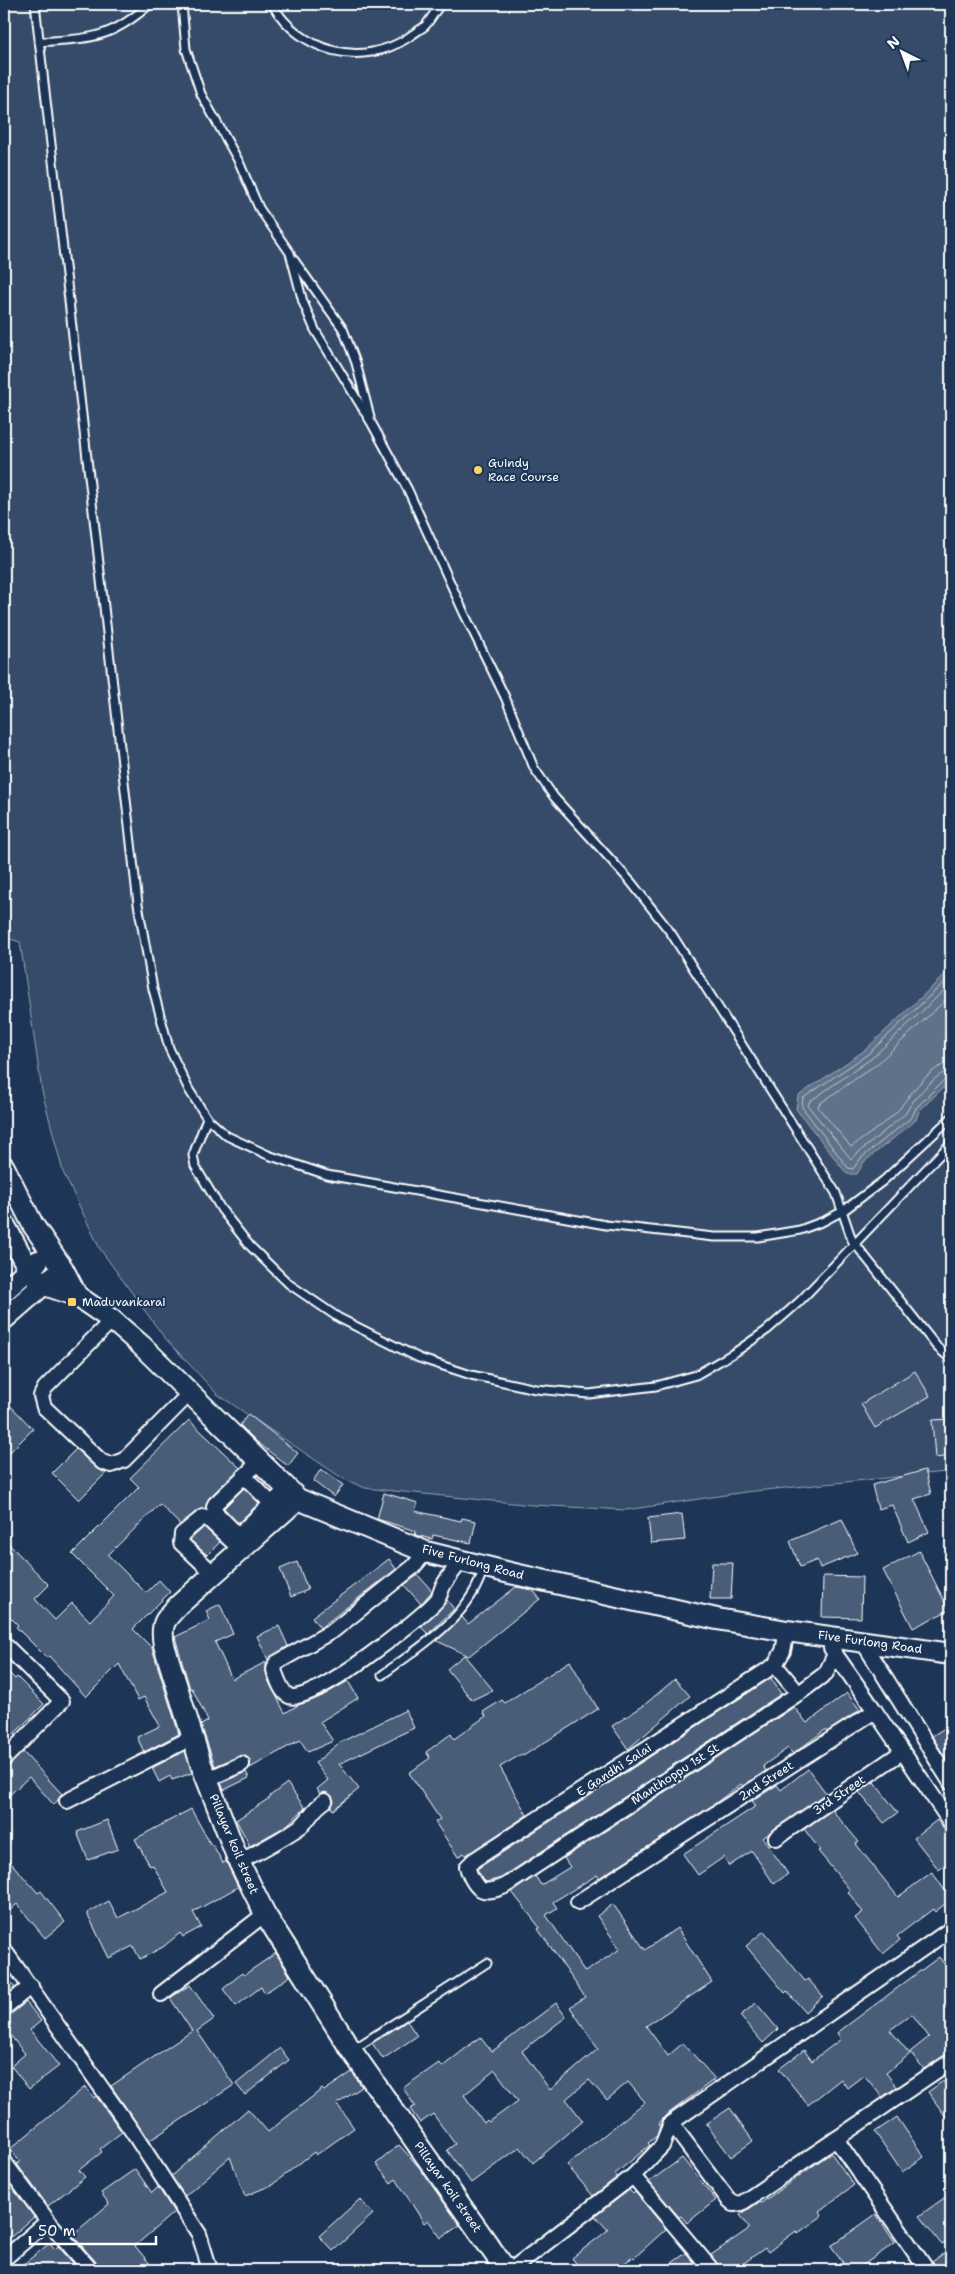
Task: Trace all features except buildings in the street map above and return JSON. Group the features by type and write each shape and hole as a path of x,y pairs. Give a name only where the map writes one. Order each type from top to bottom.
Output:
{"main road":[{"name":"Five Furlong Road","path":"4,1167 33,1225 63,1269 77,1296"},
{"path":"4,1224 28,1268 42,1284"},
{"path":"4,1291 28,1268 50,1252"},
{"path":"4,1319 42,1284 63,1269"},
{"name":"Five Furlong Road","path":"42,1284 77,1296 112,1320 293,1494 426,1552 707,1617 787,1631 951,1654"},
{"name":"Pillayar koil street","path":"293,1494 242,1543 214,1574 166,1619 162,1630 164,1645 193,1737 239,1862 265,1914 351,2050 506,2270"}],"street":[{"path":"112,1320 45,1388 42,1396 44,1407 102,1462 111,1465 124,1460 190,1393"},
{"path":"242,1543 216,1513 214,1507 260,1461"},
{"path":"244,1476 272,1503"},
{"path":"242,1543 272,1503 293,1494"},
{"path":"214,1574 181,1543 182,1534 203,1517 208,1518 242,1543"},
{"path":"426,1552 413,1567 334,1630 276,1663 274,1670 286,1694 290,1697 301,1698 320,1688 409,1626 438,1599 442,1588 461,1561"},
{"path":"787,1631 783,1651 775,1665 798,1693"},
{"path":"821,1635 951,1824"},
{"path":"863,1642 951,1783"},
{"path":"4,1644 62,1701 4,1759"},
{"name":"Manthoppu 1st St","path":"505,1886 798,1693 826,1673 835,1654"},
{"name":"E Gandhi Salai","path":"505,1886 492,1892 484,1892 477,1886 467,1867 474,1860 775,1665"},
{"name":"2nd Street","path":"578,1902 875,1711"},
{"path":"67,1801 193,1737"},
{"name":"3rd Street","path":"776,1838 902,1752"},
{"path":"208,1779 242,1764"},
{"path":"239,1862 284,1838 304,1824 314,1808 326,1802"},
{"path":"161,1994 265,1914"},
{"path":"511,2270 634,2176 662,2146 671,2123 699,2101 951,1929"},
{"path":"4,1950 132,2131 199,2234 210,2270"},
{"path":"4,2008 31,1986"},
{"path":"671,2123 728,2199 734,2204 742,2203 951,2060"},
{"path":"836,2139 927,2270"},
{"path":"4,2162 48,2221 91,2270"},
{"path":"634,2176 712,2270"},
{"path":"4,2259 48,2221"}],"lane":[{"path":"35,4 138,904 153,989 169,1048 189,1090 207,1118 227,1136 268,1155 327,1174 606,1225 714,1237 758,1238 800,1230 843,1211 883,1181 951,1118"},
{"path":"39,42 96,37 118,29 150,4"},
{"path":"182,4 186,49 201,94 239,162 259,208 343,329 356,363 372,424"},
{"path":"272,4 281,19 305,40 334,52 366,53 397,45 424,26 441,4"},
{"path":"290,253 303,302 315,330 372,424 408,490 464,613 506,697 534,768 554,797 631,882 671,934 836,1193 848,1232 855,1244 937,1347 951,1359"},
{"path":"207,1118 193,1155 195,1166 221,1209 250,1246 290,1284 339,1318 419,1358 471,1376 536,1389 589,1394 656,1386 696,1375 738,1351 767,1330 799,1302 951,1143"},
{"path":"382,1675 459,1614 479,1584 484,1566"},
{"path":"351,2050 487,1964"}],"shaded area":[{"name":"Guindy Race Course","path":"4,4 951,4 951,1483 946,1472 745,1492 626,1510 532,1505 365,1488 342,1478 217,1394 164,1337 100,1249 63,1172 42,1091 20,942 4,937"}],"water":[{"path":"951,969 951,1080 919,1111 916,1120 864,1162 857,1174 847,1174 796,1109 798,1096 865,1050"}],"place":[{"name":"Guindy Race Course","path":"478,470"},
{"name":"Maduvankarai","path":"72,1302"}]}
